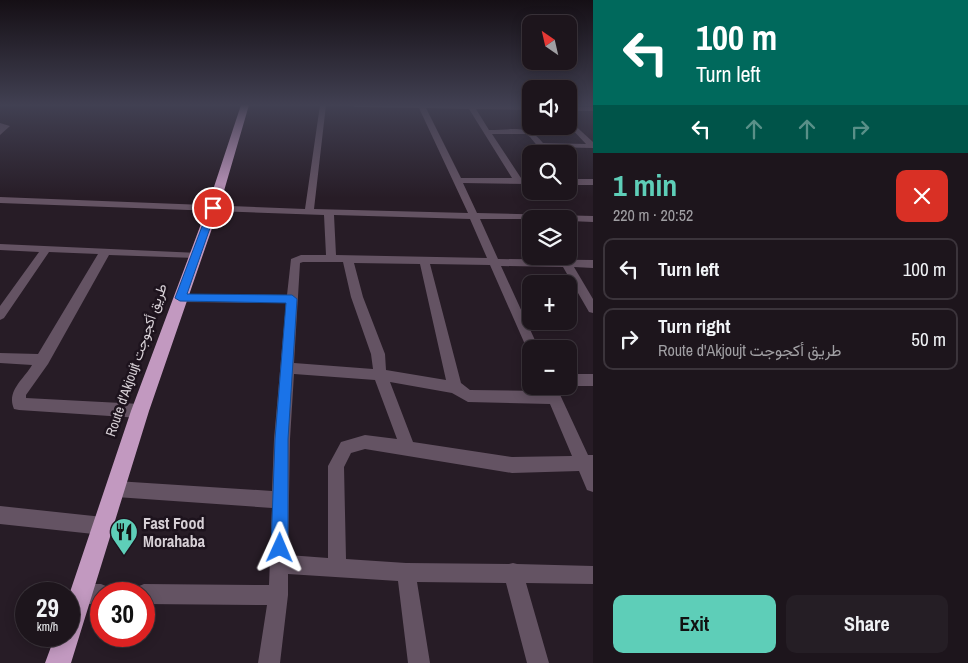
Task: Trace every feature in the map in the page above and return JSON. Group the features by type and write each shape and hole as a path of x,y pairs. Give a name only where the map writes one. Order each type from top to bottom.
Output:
{"highway":[{"name":"Route d'Akjoujt طريق أكجوجت","path":"80,597 140,411 213,208 235,136"},
{"path":"58,663 63,647"}],"street":[{"path":"309,212 319,136"},
{"path":"437,136 529,340"},
{"path":"490,136 518,180"},
{"path":"533,136 540,144 593,146"},
{"path":"583,136 593,146"},
{"path":"458,181 522,180"},
{"path":"577,181 593,182"},
{"path":"0,200 309,212 593,219"},
{"path":"329,212 331,258"},
{"path":"0,247 195,255"},
{"path":"0,315 46,249"},
{"path":"105,252 29,382 18,393 19,404 140,411"},
{"path":"269,663 278,595 282,439 295,262 301,258 331,258 522,262"},
{"path":"348,259 357,297 372,331 378,354 380,375 408,449"},
{"path":"424,260 455,387"},
{"path":"577,264 593,264"},
{"path":"567,265 593,309"},
{"path":"180,298 292,299"},
{"path":"0,358 42,360"},
{"path":"287,368 380,375 455,387 468,396 522,393"},
{"path":"577,380 593,380"},
{"path":"554,395 588,462 593,484"},
{"path":"337,566 336,466 346,447 365,442 512,465 588,462"},
{"path":"116,489 280,500"},
{"path":"0,515 103,526"},
{"path":"279,564 337,566 406,572 513,572 593,575"},
{"path":"406,572 419,663"},
{"path":"513,572 538,663"},
{"path":"81,594 90,594"},
{"path":"155,594 278,595"}],"place":[{"name":"Fast Food Morahaba","path":"124,556"}],"route":[{"path":"213,208 180,298 292,299 282,439 280,548"}]}
